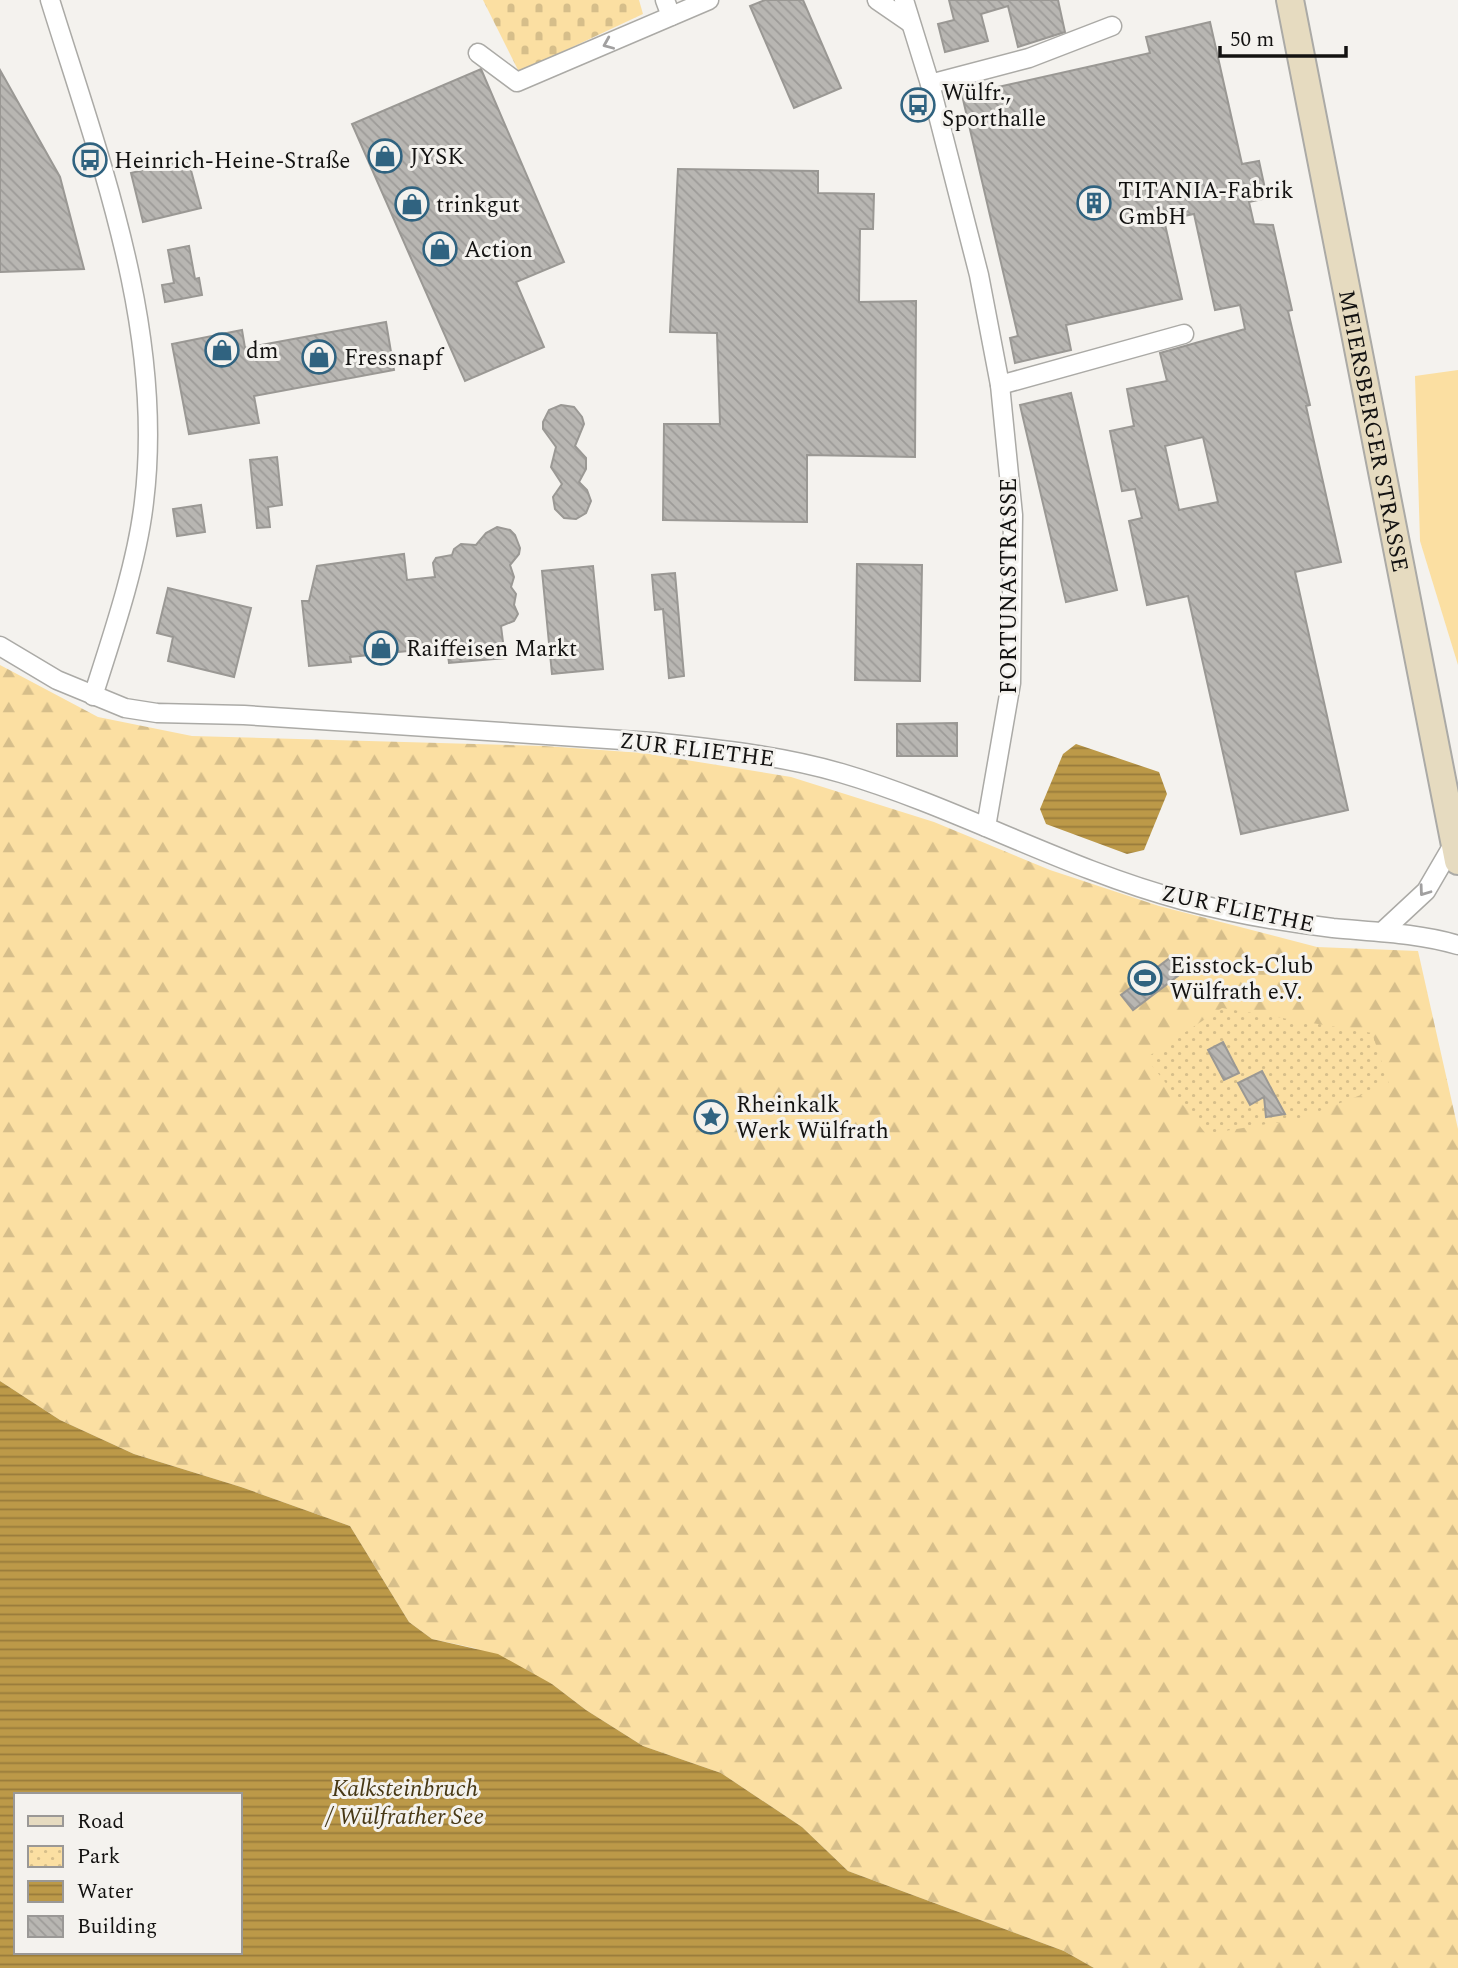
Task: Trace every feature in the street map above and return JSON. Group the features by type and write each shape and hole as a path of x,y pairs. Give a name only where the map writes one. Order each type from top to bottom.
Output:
{"main road":[{"name":"MEIERSBERGER STRASSE","path":"1290,0 1456,852"}],"street":[{"path":"50,0 84,106 125,258 135,299 148,397 144,503 124,592 93,696"},
{"path":"478,53 517,82 668,8 709,0"},
{"path":"877,0 909,22"},
{"name":"FORTUNASTRASSE","path":"904,0 930,85 979,275 1000,385 1013,515 1011,683 986,827"},
{"path":"930,85 1029,58 1112,26"},
{"path":"1000,385 1184,334"},
{"name":"ZUR FLIETHE","path":"0,646 57,680 125,709 653,742 787,760 840,773 1091,869 1183,900 1270,919 1431,937 1458,945"},
{"path":"1383,931 1426,891 1456,852"}],"green space":[{"path":"483,0 639,0 643,14 519,72"},
{"path":"1458,370 1458,665 1420,541 1415,376"},
{"path":"0,665 98,717 192,736 544,746 643,753 791,777 934,822 1050,870 1159,906 1317,947 1418,951 1458,1129 1458,1968 1094,1968 1064,1951 848,1871 802,1827 721,1773 643,1746 586,1710 552,1684 474,1648 432,1639 409,1622 350,1526 241,1487 134,1454 60,1420 0,1381"},
{"path":"1222,1008 1372,1033 1389,1084 1299,1119 1206,1134 1146,1058"}],"water":[{"path":"1076,744 1159,772 1167,794 1144,850 1127,854 1046,824 1040,809 1063,754"},
{"name":"Kalksteinbruch / Wülfrather See","path":"0,1381 60,1420 134,1454 241,1487 350,1526 409,1622 432,1639 498,1654 552,1684 586,1710 643,1746 721,1773 802,1827 848,1871 1064,1951 1094,1968 0,1968"}],"building":[{"path":"765,0 803,0 841,88 794,108 750,6"},
{"path":"949,0 1058,0 1065,32 1018,47 1008,6 981,14 988,41 945,52 938,24 954,20"},
{"path":"1210,22 1242,164 1259,161 1267,198 1249,202 1254,224 1273,225 1292,310 1288,311 1310,405 1306,406 1341,562 1295,572 1348,810 1241,834 1188,596 1147,605 1129,521 1142,518 1135,489 1122,491 1110,431 1134,426 1127,389 1167,381 1160,353 1245,329 1240,305 1215,310 1194,214 1164,220 1182,299 1066,325 1071,350 1015,363 1010,338 1018,336 962,95 1150,53 1146,37","holes":["1203,437 1218,502 1179,510 1165,446"]},
{"path":"481,69 564,262 516,282 544,347 465,381 352,124"},
{"path":"0,70 60,177 84,269 0,272"},
{"path":"188,159 201,208 143,222 131,173"},
{"path":"678,169 818,171 818,193 874,194 873,229 860,229 859,302 916,301 915,457 807,455 807,522 663,520 664,424 720,424 717,333 670,332"},
{"path":"189,246 195,279 199,278 202,295 165,302 162,285 174,283 168,250"},
{"path":"386,322 394,370 254,396 259,423 189,434 172,344 242,330 245,348"},
{"path":"1071,393 1117,590 1066,602 1020,405"},
{"path":"561,405 574,407 584,424 575,446 586,458 586,469 579,482 587,490 591,501 586,513 576,519 564,518 555,509 553,497 562,484 551,467 556,447 543,429 543,422 549,410"},
{"path":"277,457 282,505 268,507 270,527 257,528 250,460"},
{"path":"201,505 205,532 177,536 173,509"},
{"path":"497,527 510,530 520,548 519,554 510,565 514,577 511,587 516,594 514,605 518,614 514,621 501,626 505,658 449,663 447,647 350,657 351,662 309,666 302,601 309,601 317,566 404,554 407,580 435,577 433,563 436,558 452,555 454,549 461,544 476,545 486,533"},
{"path":"857,564 922,565 920,681 855,680"},
{"path":"593,566 603,669 552,674 542,571"},
{"path":"675,573 684,676 669,678 663,609 655,610 652,575"},
{"path":"168,588 251,608 234,677 168,661 173,637 157,633"},
{"path":"957,723 957,756 897,756 897,724"},
{"path":"1171,957 1183,972 1133,1010 1121,995"},
{"path":"1223,1042 1239,1073 1224,1080 1208,1050"},
{"path":"1262,1071 1285,1114 1266,1117 1264,1097 1250,1105 1238,1083"}],"place":[{"name":"Wülfr., Sporthalle","path":"918,105"},
{"name":"JYSK","path":"385,156"},
{"name":"Heinrich-Heine-Straße","path":"90,160"},
{"name":"TITANIA-Fabrik GmbH","path":"1094,203"},
{"name":"trinkgut","path":"412,204"},
{"name":"Action","path":"440,249"},
{"name":"dm","path":"222,350"},
{"name":"Fressnapf","path":"319,357"},
{"name":"Raiffeisen Markt","path":"381,648"},
{"name":"Eisstock-Club Wülfrath e.V.","path":"1145,978"},
{"name":"Rheinkalk Werk Wülfrath","path":"711,1117"}]}
